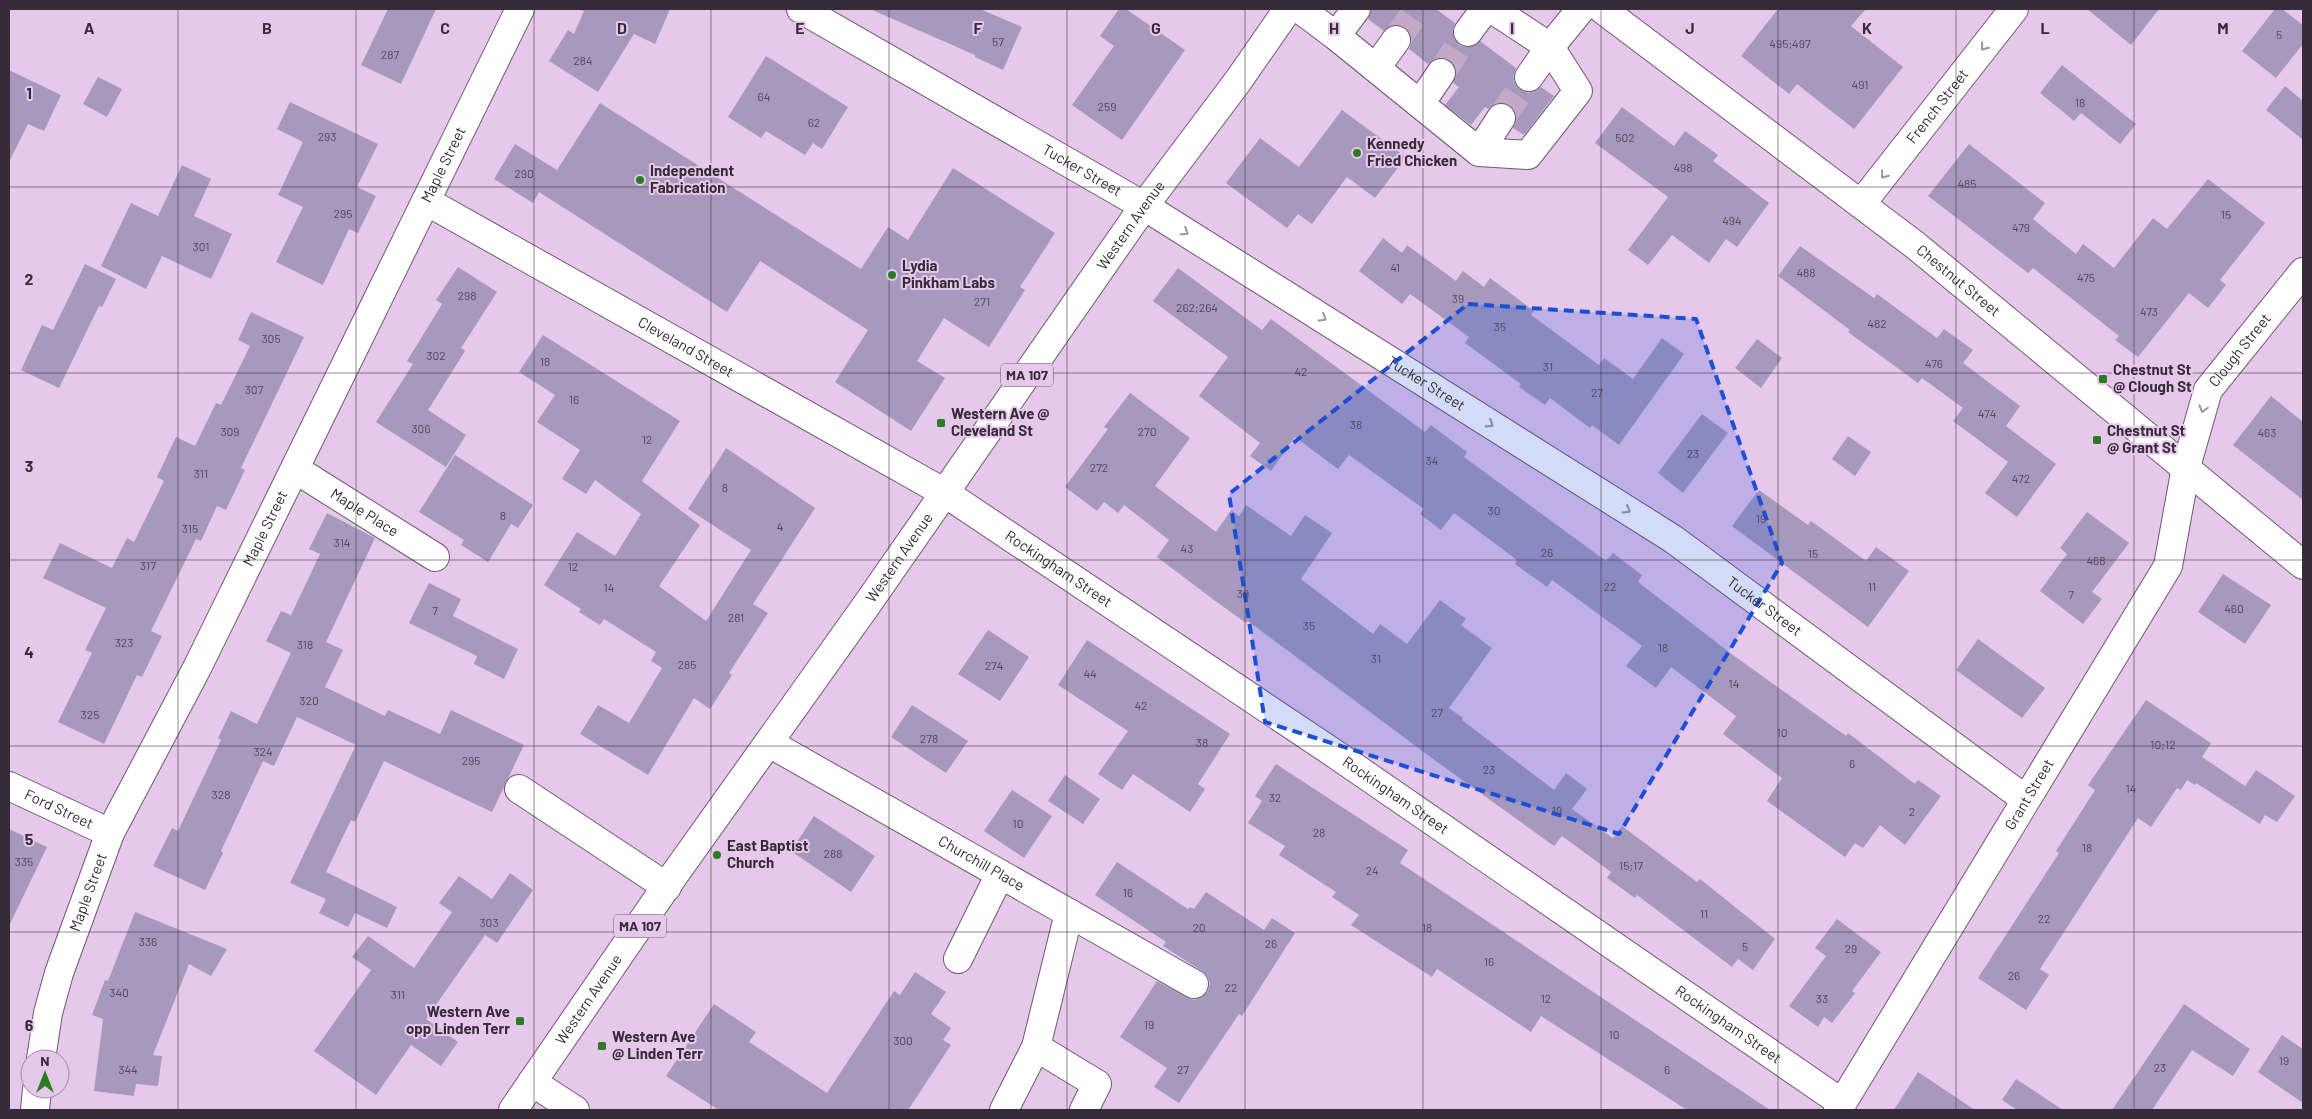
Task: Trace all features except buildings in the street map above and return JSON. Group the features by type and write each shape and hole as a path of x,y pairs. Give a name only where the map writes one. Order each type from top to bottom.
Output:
{"street":[{"name":"Maple Street","path":"43,1049 48,1013 59,973 110,833 197,668 520,9"},
{"name":"Tucker Street","path":"801,9 1144,206 1673,539 2024,799"},
{"name":"Western Avenue","path":"513,1110 1144,206 1238,81 1288,9"},
{"path":"1300,9 1479,152 1528,155 1578,90 1550,47 1492,9"},
{"path":"1336,36 1356,9"},
{"path":"1468,32 1484,9"},
{"path":"1529,77 1550,47 1581,9"},
{"name":"Chestnut Street","path":"1602,9 1915,245 2303,565"},
{"name":"French Street","path":"1861,204 2014,9"},
{"path":"1376,68 1396,40"},
{"path":"1420,104 1441,73"},
{"path":"1479,152 1501,118"},
{"name":"Cleveland Street","path":"426,201 945,493"},
{"name":"Clough Street","path":"2186,467 2208,390 2303,272"},
{"name":"Grant Street","path":"1840,1107 2024,799 2168,566 2186,467"},
{"name":"Maple Place","path":"295,469 435,557"},
{"name":"Rockingham Street","path":"945,493 1357,769 1840,1107"},
{"name":"Churchill Place","path":"769,743 1194,984"},
{"name":"Ford Street","path":"9,786 110,833"},
{"path":"519,789 667,887"},
{"path":"958,958 1000,874"},
{"path":"1004,1110 1036,1047 1069,913"},
{"path":"1036,1047 1096,1084 1084,1110"},
{"path":"532,1082 575,1110"}],"highlighted area":[{"path":"1468,304 1696,319 1782,563 1619,834 1265,722 1229,494"}],"tunnel":[{"path":"1396,40 1418,9"},
{"path":"1441,73 1468,32"},
{"path":"1501,118 1529,77"}],"place":[{"name":"Kennedy Fried Chicken","path":"1357,153"},
{"name":"Independent Fabrication","path":"640,180"},
{"name":"Lydia Pinkham Labs","path":"892,275"},
{"name":"Chestnut St @ Clough St","path":"2103,379"},
{"name":"Western Ave @ Cleveland St","path":"941,423"},
{"name":"Chestnut St @ Grant St","path":"2097,440"},
{"name":"East Baptist Church","path":"717,855"},
{"name":"Western Ave opp Linden Terr","path":"520,1021"},
{"name":"Western Ave @ Linden Terr","path":"602,1046"}]}
